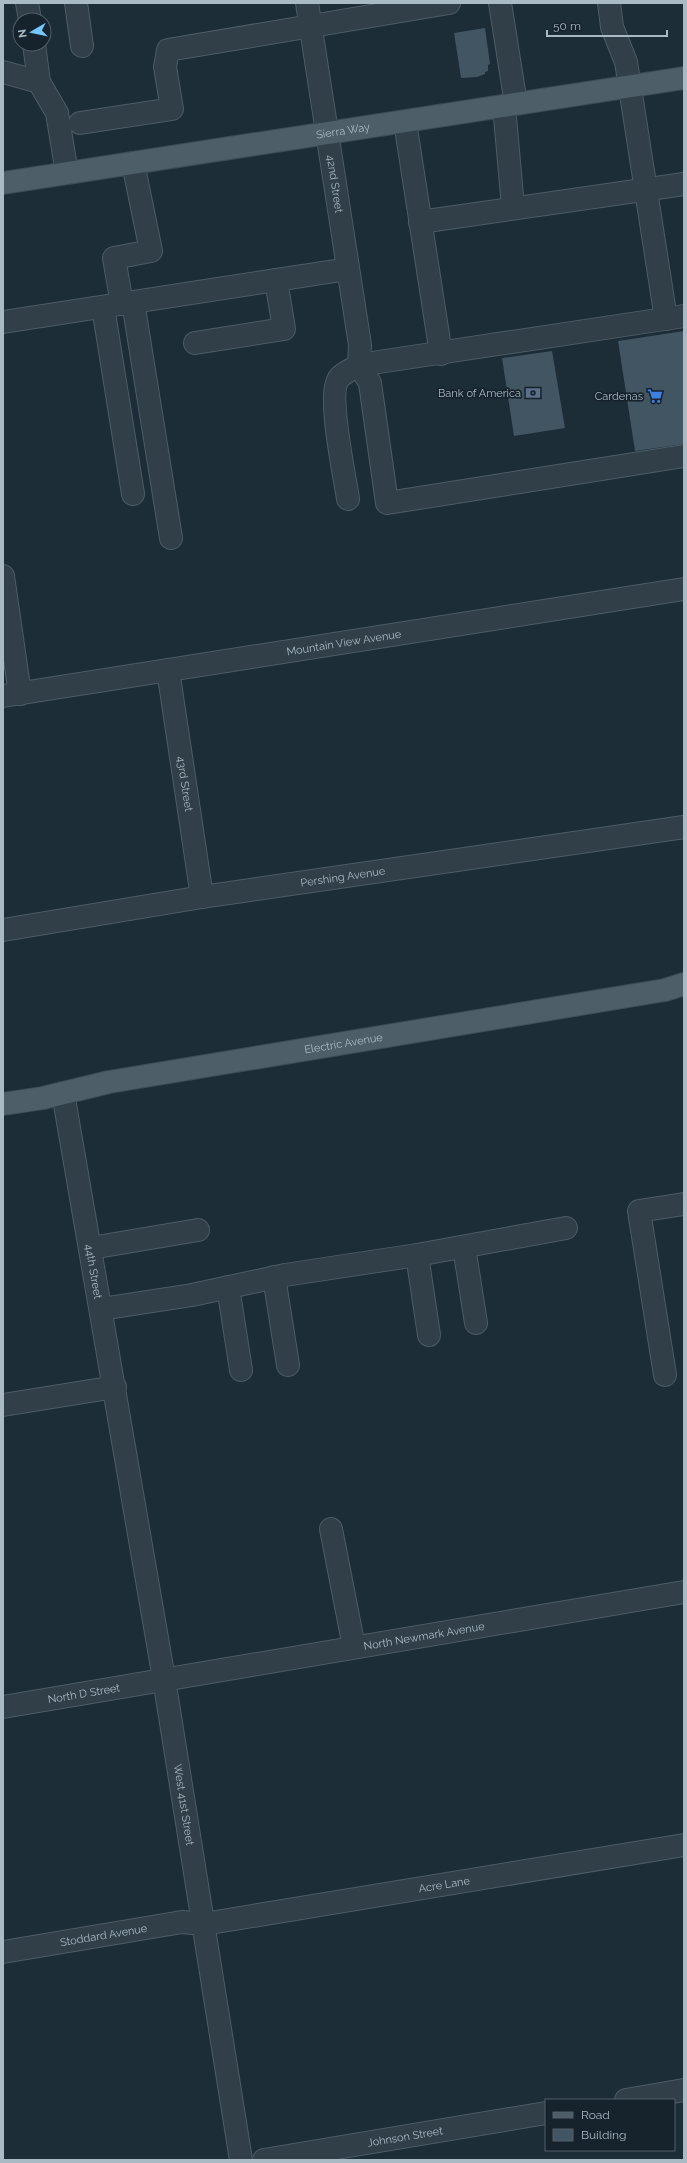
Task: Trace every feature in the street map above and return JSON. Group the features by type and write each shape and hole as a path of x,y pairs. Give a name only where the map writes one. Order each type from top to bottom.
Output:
{"main road":[{"name":"Sierra Way","path":"3,183 684,78"},
{"name":"Electric Avenue","path":"3,1104 43,1098 109,1082 665,990 684,984"}],"street":[{"path":"76,3 82,46"},
{"name":"42nd Street","path":"307,3 360,345 359,365"},
{"path":"80,123 172,109 164,66 168,50 449,3"},
{"path":"500,3 510,105 513,207"},
{"path":"348,499 334,407 335,386 340,377 359,365 441,354 675,317 646,188 626,62 612,27 609,3"},
{"path":"35,52 39,82 57,113 67,174"},
{"path":"3,72 39,82"},
{"path":"405,122 441,354"},
{"path":"133,163 151,251 114,258 119,304 133,494"},
{"path":"420,222 513,207 684,184"},
{"path":"3,322 348,269"},
{"path":"195,343 284,329 276,280"},
{"path":"119,304 170,538"},
{"path":"359,365 370,384 387,503 684,456"},
{"path":"3,576 12,695"},
{"name":"Mountain View Avenue","path":"12,695 684,589"},
{"name":"43rd Street","path":"168,670 202,897"},
{"name":"Pershing Avenue","path":"3,930 202,897 684,827"},
{"name":"44th Street","path":"63,1093 126,1449"},
{"path":"665,1375 639,1211 684,1204"},
{"path":"101,1309 228,1287 274,1277 417,1255 566,1228"},
{"path":"90,1248 198,1230"},
{"path":"464,1247 476,1323"},
{"path":"417,1255 429,1335"},
{"path":"274,1277 288,1365"},
{"path":"228,1287 241,1370"},
{"path":"3,1405 115,1387"},
{"name":"West 41st Street","path":"126,1449 241,2160"},
{"path":"331,1529 354,1647"},
{"name":"North Newmark Avenue","path":"164,1679 684,1592"},
{"name":"North D Street","path":"3,1707 164,1679"},
{"name":"Acre Lane","path":"204,1924 684,1845"},
{"name":"Stoddard Avenue","path":"3,1952 182,1922 204,1924"},
{"path":"634,2099 684,2093"},
{"name":"Johnson Street","path":"264,2160 545,2113"}],"building":[{"path":"485,28 490,64 488,65 488,71 477,77 461,78 454,33"},
{"name":"Cardenas","path":"684,331 684,444 635,451 618,341"},
{"name":"Bank of America","path":"552,351 565,428 514,436 502,358"}],"place":[{"name":"Bank of America","path":"533,393"},
{"name":"Cardenas","path":"655,396"}]}
